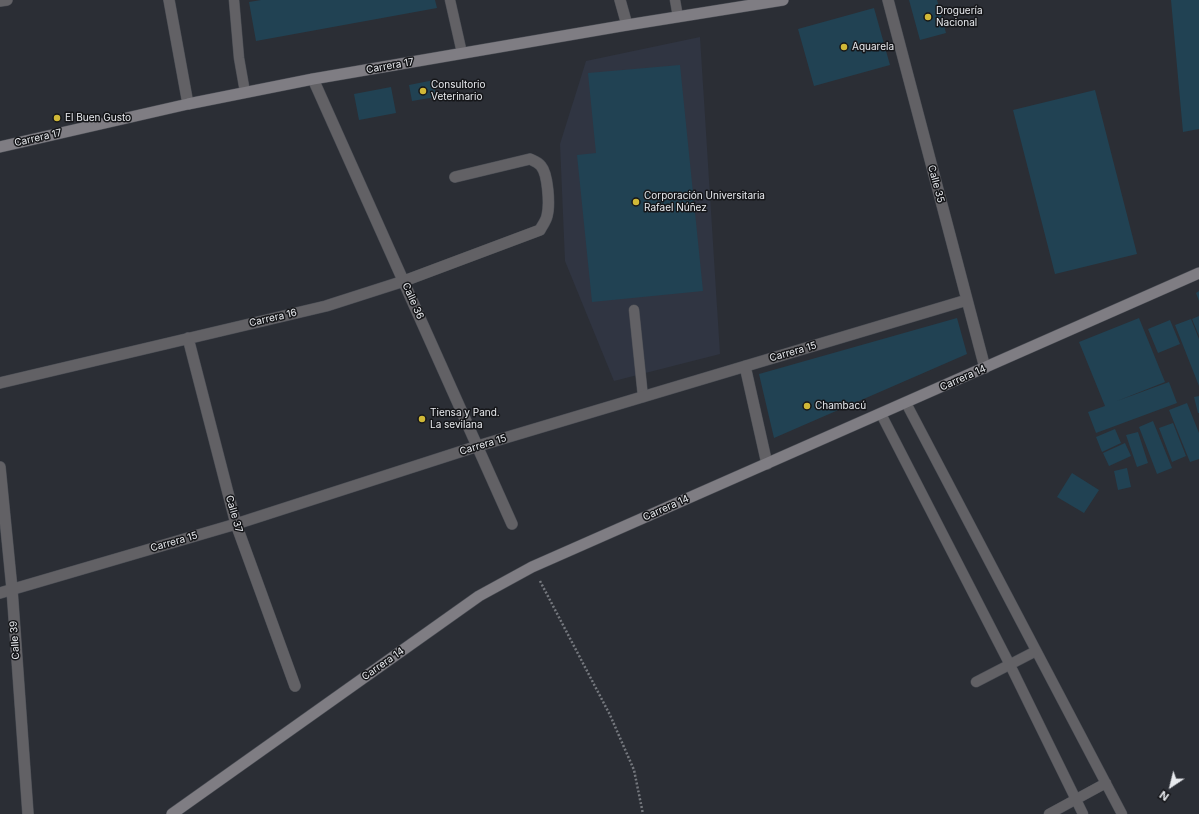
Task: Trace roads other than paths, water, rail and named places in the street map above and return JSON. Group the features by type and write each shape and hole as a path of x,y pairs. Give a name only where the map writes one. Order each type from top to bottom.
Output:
{"main road":[{"name":"Carrera 17","path":"0,147 188,104 313,78 783,0"},
{"name":"Carrera 14","path":"172,814 479,596 532,568 1199,273"}],"street":[{"path":"0,1 7,0"},
{"path":"169,0 188,104"},
{"path":"620,0 627,25"},
{"name":"Calle 35","path":"888,0 985,368"},
{"name":"Calle 36","path":"313,78 512,524"},
{"name":"Carrera 16","path":"0,383 326,306 404,281 540,230 547,216 548,201 545,172 541,165 530,159 455,176"},
{"name":"Carrera 15","path":"0,593 236,524 478,446 967,300"},
{"name":"Calle 37","path":"188,338 236,524 295,686"},
{"path":"745,366 766,464"},
{"name":"Calle 39","path":"0,467 12,589 28,814"}],"lane":[{"path":"234,0 239,58 245,92"},
{"path":"450,0 462,53"},
{"path":"676,0 678,17"},
{"path":"634,310 643,397"},
{"path":"906,403 1122,814"},
{"path":"881,414 1010,665 1083,814"},
{"path":"976,682 1036,651"},
{"path":"1049,814 1106,784"}],"place":[{"name":"Droguería Nacional","path":"928,17"},
{"name":"Aquarela","path":"844,47"},
{"name":"Consultorio Veterinario","path":"423,91"},
{"name":"El Buen Gusto","path":"57,118"},
{"name":"Corporación Universitaria Rafael Núñez","path":"636,202"},
{"name":"Chambacú","path":"807,406"},
{"name":"Tiensa y Pand. La sevilana","path":"422,419"}]}
